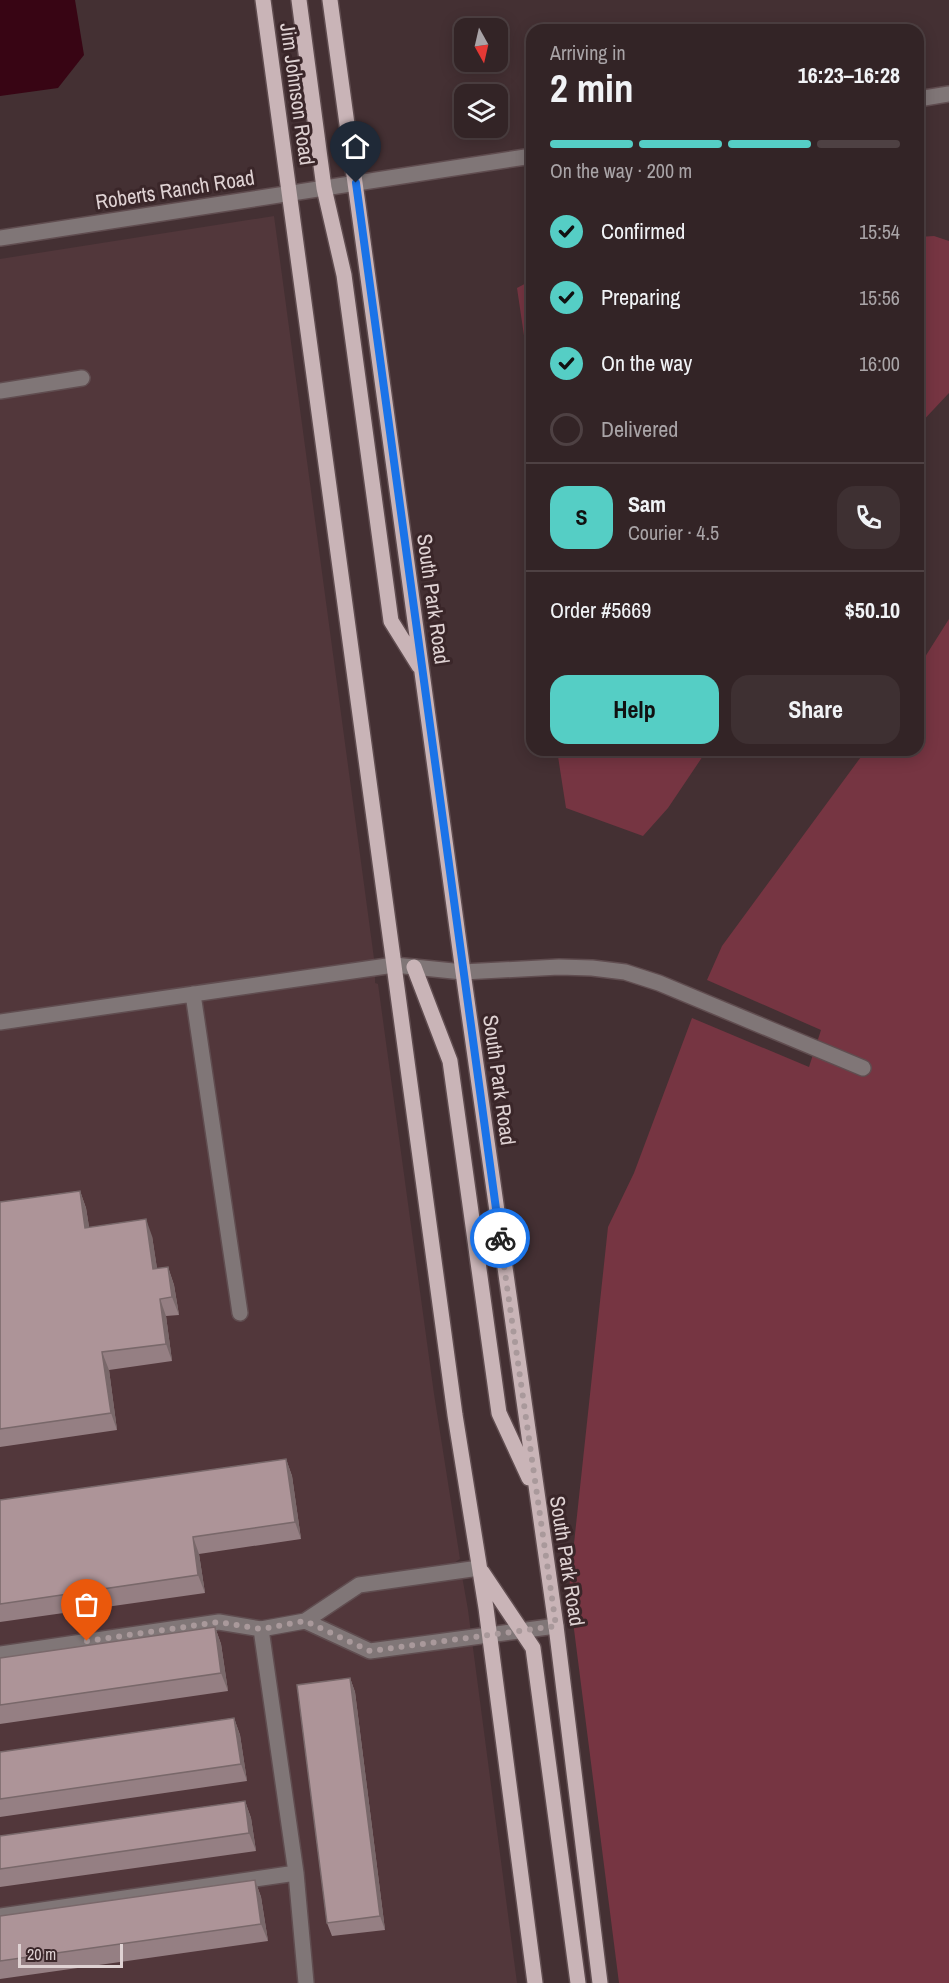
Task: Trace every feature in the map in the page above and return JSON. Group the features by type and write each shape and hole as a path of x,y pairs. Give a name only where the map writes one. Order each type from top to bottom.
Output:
{"main road":[{"name":"Jim Johnson Road","path":"263,0 289,193"},
{"path":"299,0 324,188 344,275 391,621 422,672"},
{"path":"330,0 356,183"},
{"name":"South Park Road","path":"356,183 463,972 556,1626 600,1983"},
{"path":"289,193 455,1415 489,1636 535,1983"},
{"path":"414,967 450,1061 499,1413 536,1495"},
{"path":"479,1568 533,1648 578,1983"}],"street":[{"path":"924,98 949,94"},
{"name":"Roberts Ranch Road","path":"0,238 526,157"},
{"path":"0,391 82,378"},
{"path":"0,1022 394,965 463,972 559,966 625,972 691,996 863,1068"},
{"path":"193,994 240,1313"},
{"path":"0,1654 219,1622 261,1629 305,1621 359,1585 479,1568"},
{"path":"305,1621 370,1651 556,1626"},
{"path":"261,1629 296,1873 306,1983"},
{"path":"0,1916 296,1873"}],"shaded area":[{"path":"0,0 75,0 84,55 58,88 0,96"},
{"path":"274,216 375,966 375,983 378,984 434,1394 460,1559 454,1563 462,1576 468,1610 517,1983 0,1983 0,259"},
{"path":"934,236 949,241 949,393 924,420 924,237"},
{"path":"526,283 526,349 517,288"},
{"path":"949,619 949,1983 619,1983 569,1590 608,1227 634,1173 692,1018 809,1067 821,1030 707,980 722,946 862,756 924,756 924,659"},
{"path":"558,756 703,756 668,808 643,836 566,808"}],"building":[{"path":"80,1191 85,1228 146,1219 153,1269 168,1267 172,1297 160,1299 166,1344 102,1352 111,1413 0,1429 0,1202"},
{"path":"286,1459 295,1522 193,1537 198,1575 0,1604 0,1500"},
{"path":"215,1627 221,1673 0,1705 0,1658"},
{"path":"350,1678 380,1916 327,1923 297,1685"},
{"path":"234,1718 241,1764 0,1799 0,1752"},
{"path":"245,1801 249,1833 0,1869 0,1836"},
{"path":"255,1880 261,1924 0,1961 0,1916"}],"way so far":[{"path":"87,1641 219,1622 261,1629 305,1621 370,1651 556,1626 500,1238"}],"route":[{"path":"356,183 500,1238"}]}
